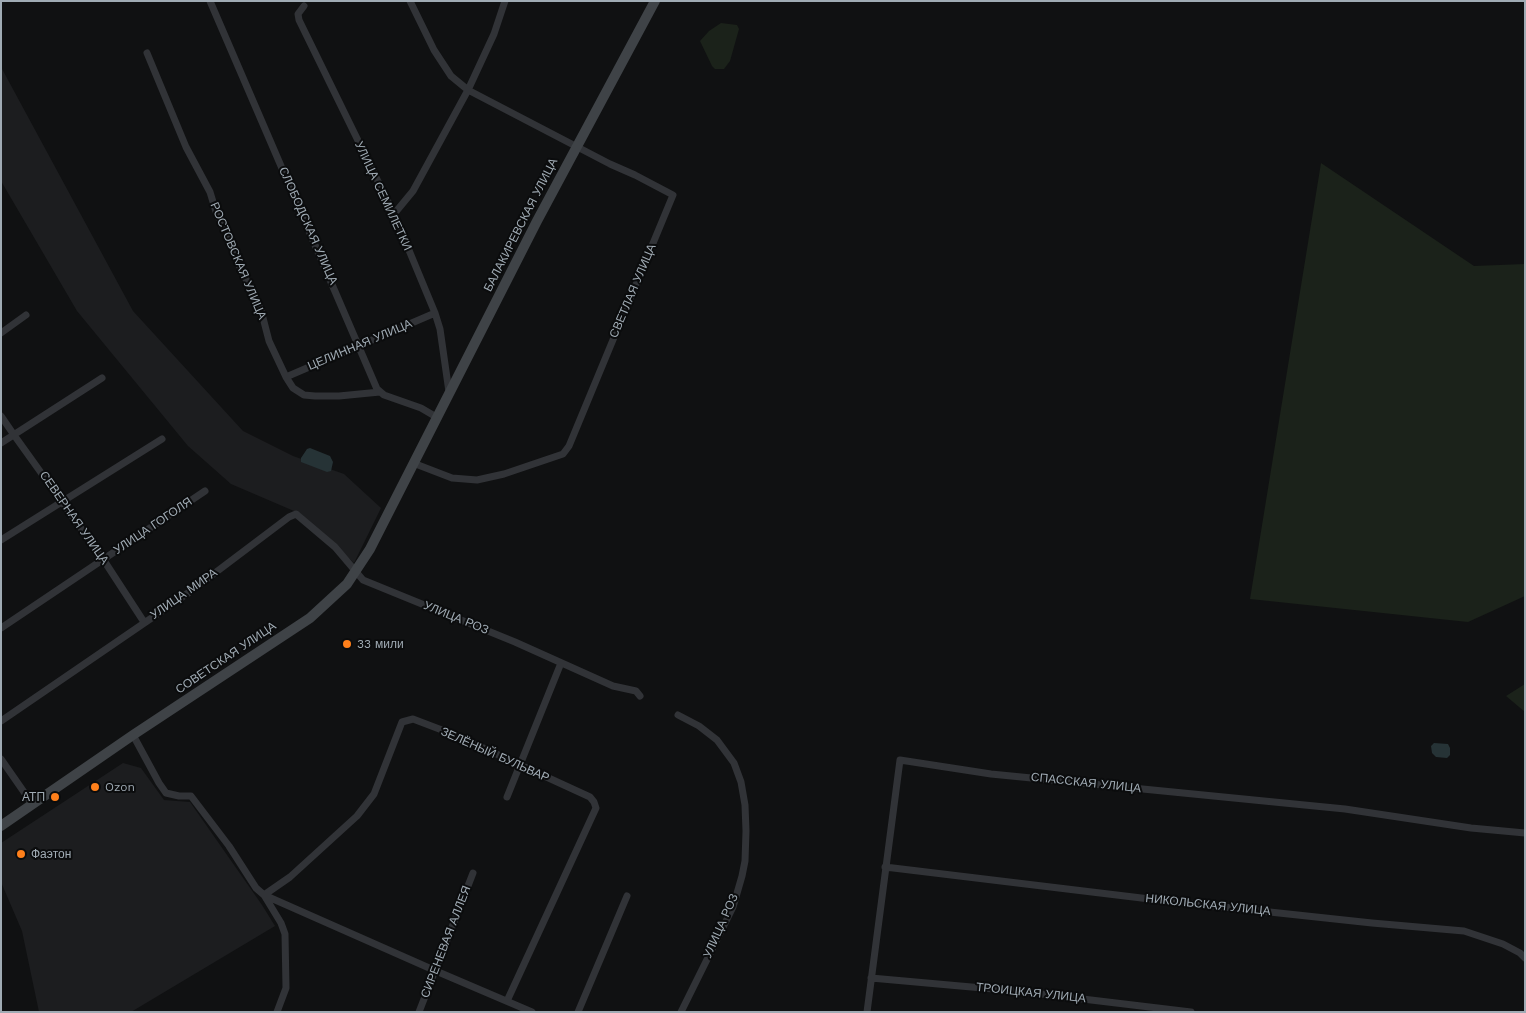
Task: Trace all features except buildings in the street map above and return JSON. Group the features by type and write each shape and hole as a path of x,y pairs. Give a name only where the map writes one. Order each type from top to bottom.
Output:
{"street":[{"name":"СЛОБОДСКАЯ УЛИЦА","path":"210,1 359,345 370,376 380,392"},
{"name":"СВЕТЛАЯ УЛИЦА","path":"410,1 434,50 451,76 468,90 673,195 569,446 563,454 504,474 477,480 452,478 413,463"},
{"path":"394,214 413,191 468,90 494,34 505,1"},
{"name":"БАЛАКИРЕВСКАЯ УЛИЦА","path":"413,463 438,418 576,146 655,1"},
{"name":"УЛИЦА СЕМИЛЕТКИ","path":"304,6 298,14 299,20 394,214 435,312 442,338 449,394"},
{"name":"РОСТОВСКАЯ УЛИЦА","path":"147,53 186,146 210,192 217,215 226,229 239,265 261,310 269,341 286,377 294,388 304,394 314,396 339,396 380,392"},
{"name":"ЦЕЛИННАЯ УЛИЦА","path":"286,377 435,312"},
{"path":"1,333 26,315"},
{"path":"1,443 102,378"},
{"path":"380,392 391,399 421,408 438,418"},
{"name":"СЕВЕРНАЯ УЛИЦА","path":"1,416 103,559 144,622"},
{"path":"1,540 162,439"},
{"name":"СОВЕТСКАЯ УЛИЦА","path":"1,826 133,735 310,618 347,584 356,572 370,549 413,463"},
{"name":"УЛИЦА ГОГОЛЯ","path":"1,628 206,491"},
{"name":"УЛИЦА МИРА","path":"1,721 191,591 289,517 296,514 335,547 356,572"},
{"name":"УЛИЦА РОЗ","path":"356,572 363,580 515,642 613,686 636,691 640,696"},
{"path":"507,796 562,663"},
{"name":"УЛИЦА РОЗ","path":"678,715 699,726 717,740 734,763 741,782 745,805 746,831 744,868 733,907 681,1012"},
{"name":"ЗЕЛЁНЫЙ БУЛЬВАР","path":"264,895 290,877 357,816 374,794 402,722 412,719 455,735 590,797 596,808 507,1001"},
{"path":"133,735 166,793 191,796 229,846 256,888 264,895 532,1012"},
{"path":"1,759 34,804"},
{"name":"СПАССКАЯ УЛИЦА","path":"867,1012 900,760 991,774 1346,809 1471,828 1525,833"},
{"name":"НИКОЛЬСКАЯ УЛИЦА","path":"885,867 1187,903 1372,923 1464,930 1503,944 1520,953 1525,958"},
{"name":"СИРЕНЕВАЯ АЛЛЕЯ","path":"419,1012 473,873"},
{"path":"264,895 281,923 285,934 286,988 277,1012"},
{"path":"578,1012 627,896"},
{"name":"ТРОИЦКАЯ УЛИЦА","path":"871,978 1016,990 1191,1012"}],"shaded area":[{"path":"721,23 737,25 739,29 730,61 724,69 715,69 700,41 709,31"},
{"path":"1,67 133,311 243,431 293,456 344,474 381,508 354,563 301,514 231,484 188,446 77,311 1,181"},
{"path":"1321,163 1474,266 1525,264 1525,596 1468,622 1250,599"},
{"path":"310,448 330,456 333,462 331,471 327,472 301,462 301,458 307,449"},
{"path":"1525,684 1525,712 1506,696"},
{"path":"1434,743 1448,744 1450,755 1447,758 1436,757 1432,753 1431,746"},
{"path":"123,763 141,768 164,800 190,802 275,926 131,1012 39,1012 22,931 1,882 1,843"}],"place":[{"name":"33 мили","path":"347,644"},
{"name":"Ozon","path":"95,787"},
{"name":"АТП","path":"55,797"},
{"name":"Фаэтон","path":"21,854"}]}
